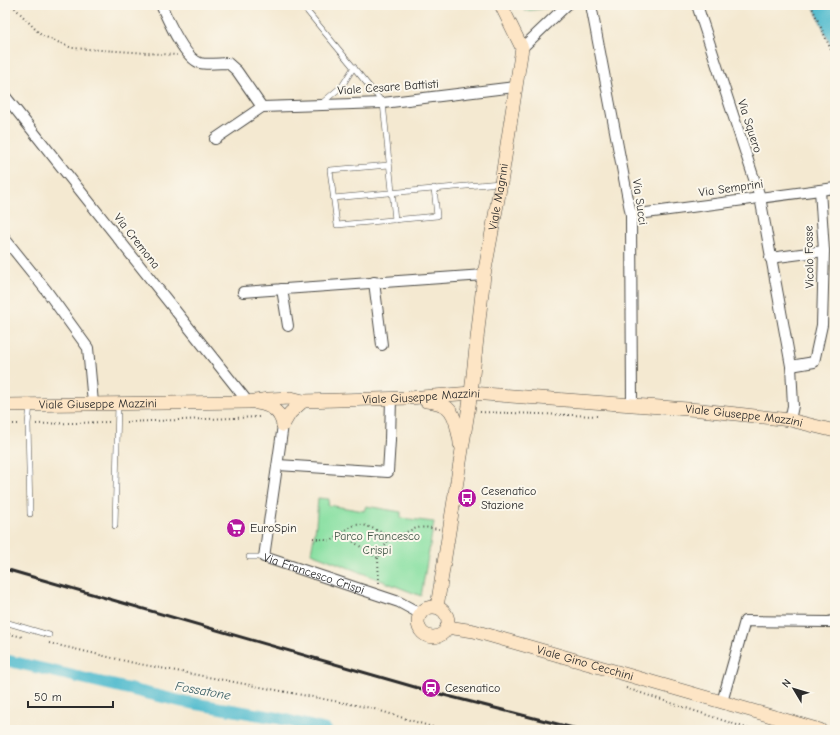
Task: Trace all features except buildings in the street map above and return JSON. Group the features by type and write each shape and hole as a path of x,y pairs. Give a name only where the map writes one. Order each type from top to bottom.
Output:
{"street":[{"path":"161,5 179,41 188,53 200,63 228,63 237,71 262,106 215,139"},
{"path":"501,5 522,48 567,5"},
{"name":"Via Succi","path":"591,5 631,215 632,405"},
{"name":"Via Squero","path":"697,5 760,197 791,366 793,406 790,420"},
{"name":"Viale Magrini","path":"460,461 472,393 484,275 501,183 522,48"},
{"name":"Viale Cesare Battisti","path":"262,106 383,102 515,88"},
{"name":"Via Cremona","path":"5,96 251,402"},
{"name":"Via Semprini","path":"631,215 835,188"},
{"name":"Vicolo Fosse","path":"791,366 814,362 822,325 824,250 820,190"},
{"path":"5,239 46,290 88,348 93,403"},
{"path":"770,258 824,250"},
{"path":"243,292 484,275"},
{"path":"374,282 382,345"},
{"path":"282,289 288,326"},
{"name":"Viale Giuseppe Mazzini","path":"5,405 251,402 269,399 292,398 303,401 408,398 472,393 701,410 790,420 835,431"},
{"path":"278,465 388,472 391,398"},
{"path":"408,398 437,402 449,408 453,415 460,441 460,461 437,607"},
{"name":"Via Francesco Crispi","path":"303,401 290,413 283,425 264,557 398,602 421,614"},
{"path":"251,402 265,404 277,411 281,417 283,425"},
{"path":"437,607 442,609 448,617 448,626 445,631 437,636 427,635 420,628 419,618 428,608 437,607"},
{"path":"722,702 745,621 829,622 835,620"},
{"name":"Viale Gino Cecchini","path":"448,626 474,631 820,730"}],"lane":[{"path":"302,5 383,102 394,220"},
{"path":"320,104 342,86 354,67"},
{"path":"389,165 330,170 337,225 437,216 434,188"},
{"path":"333,198 501,183"},
{"path":"115,526 118,403"},
{"path":"30,405 28,424 30,514"},
{"path":"249,556 264,557"},
{"path":"5,622 48,635"}],"path":[{"path":"12,5 41,35 72,48 174,56 188,53"},
{"path":"811,5 835,59"},
{"path":"5,424 165,422 262,417"},
{"path":"313,538 330,540 340,535 347,529 364,524 384,532 390,537 395,537 415,528 425,527 450,530"},
{"path":"340,535 346,536 378,558"},
{"path":"379,586 378,558 390,537"},
{"path":"5,633 28,638"},
{"path":"43,642 134,663 371,708 442,730"},
{"path":"619,686 752,730"}],"green space":[{"path":"522,5 550,5 547,8 525,11"},
{"name":"Parco Francesco Crispi","path":"318,498 329,499 328,505 364,511 366,506 401,512 401,518 434,522 421,596 311,553 316,525"}],"water":[{"path":"813,5 835,5 835,55"}],"waterway":[{"name":"Fossatone","path":"5,660 180,701 278,718 326,730"}],"railway":[{"path":"5,569 432,692 581,730"}],"place":[{"name":"Cesenatico Stazione","path":"467,498"},
{"name":"EuroSpin","path":"236,528"},
{"name":"Cesenatico","path":"431,688"}]}
